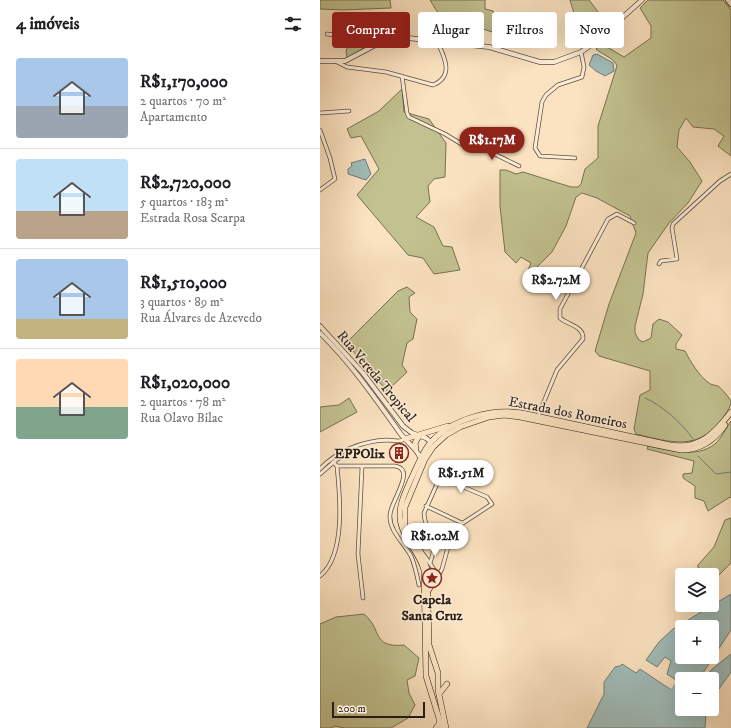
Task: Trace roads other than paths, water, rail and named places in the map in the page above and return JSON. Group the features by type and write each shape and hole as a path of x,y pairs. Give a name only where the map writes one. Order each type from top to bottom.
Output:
{"main road":[{"path":"728,0 731,4"},
{"name":"Estrada dos Romeiros","path":"442,728 428,684 425,665 424,570 419,556 403,532 400,514 404,497 431,442 441,433 456,424 500,412 517,412 681,446 697,443 707,438 720,427 731,412"},
{"name":"Estrada dos Romeiros","path":"446,728 439,695 435,663 429,645 427,569 419,550 408,534 404,515 407,498 423,458 450,432 465,425 495,416 520,416 670,449 687,450 699,448 710,442 731,416"},
{"path":"405,439 420,436 456,424"},
{"path":"416,449 415,441 420,436"},
{"path":"425,665 431,662 435,663"},
{"path":"428,684 433,687 438,686"},
{"path":"439,695 448,684"},
{"path":"435,708 439,723 436,728"}],"street":[{"path":"484,46 544,63 559,61 581,52 603,36 616,21 642,0"},
{"path":"327,34 332,35"},
{"path":"320,61 350,59 369,48"},
{"path":"335,61 347,67 375,70 433,85 440,81 447,68 441,49"},
{"path":"575,158 540,156 535,148 542,102 554,88 582,77 584,67 581,52"},
{"path":"402,76 407,112 410,117 446,134 468,148 478,146 519,166"},
{"path":"320,113 349,111"},
{"path":"320,130 330,158 335,179 320,190"},
{"path":"659,264 661,262 677,259 672,228 674,224 720,181 731,174"},
{"path":"538,416 557,370 583,339 583,334 580,329 560,318 560,310 608,219 617,214 634,223"},
{"name":"Rua Vereda Tropical","path":"320,326 363,374 403,426 431,442"},
{"name":"Rua Vereda Tropical","path":"320,333 363,382 405,439 423,458"},
{"path":"320,474 321,469 343,451 385,441 401,441 405,439"},
{"path":"321,469 361,446"},
{"path":"320,576 331,561 338,538 340,496 337,466 333,462"},
{"path":"337,466 394,466 400,468 404,473 403,481 391,508 390,519 393,529 411,556 418,585"},
{"path":"362,467 358,554 363,598"},
{"path":"428,591 443,566 448,547 462,523 492,503 487,497 440,476 426,506 424,516 434,548 430,563"},
{"path":"426,506 462,523"},
{"path":"419,550 438,575"}],"water":[{"path":"597,54 613,63 614,71 605,76 589,65 593,55"},
{"path":"365,159 371,174 366,180 348,174 348,169 352,166 351,163"},
{"path":"731,594 731,630 719,648 719,620 688,620 701,612 719,612 719,601"},
{"path":"675,628 675,664 709,664 704,672 675,672 675,679 667,674 671,661 665,657 657,667 646,660 659,642"},
{"path":"731,654 731,672 719,689 719,672 710,672"},
{"path":"622,664 636,673 640,669 675,692 675,716 706,716 705,728 587,728 604,694 604,682 615,667"}],"waterway":[{"path":"645,398 652,401 672,416 693,439"},
{"path":"698,456 716,474 731,472"},
{"path":"670,696 675,688"}],"place":[{"name":"EPPOlix","path":"399,453"},
{"name":"Capela Santa Cruz","path":"432,578"}]}
